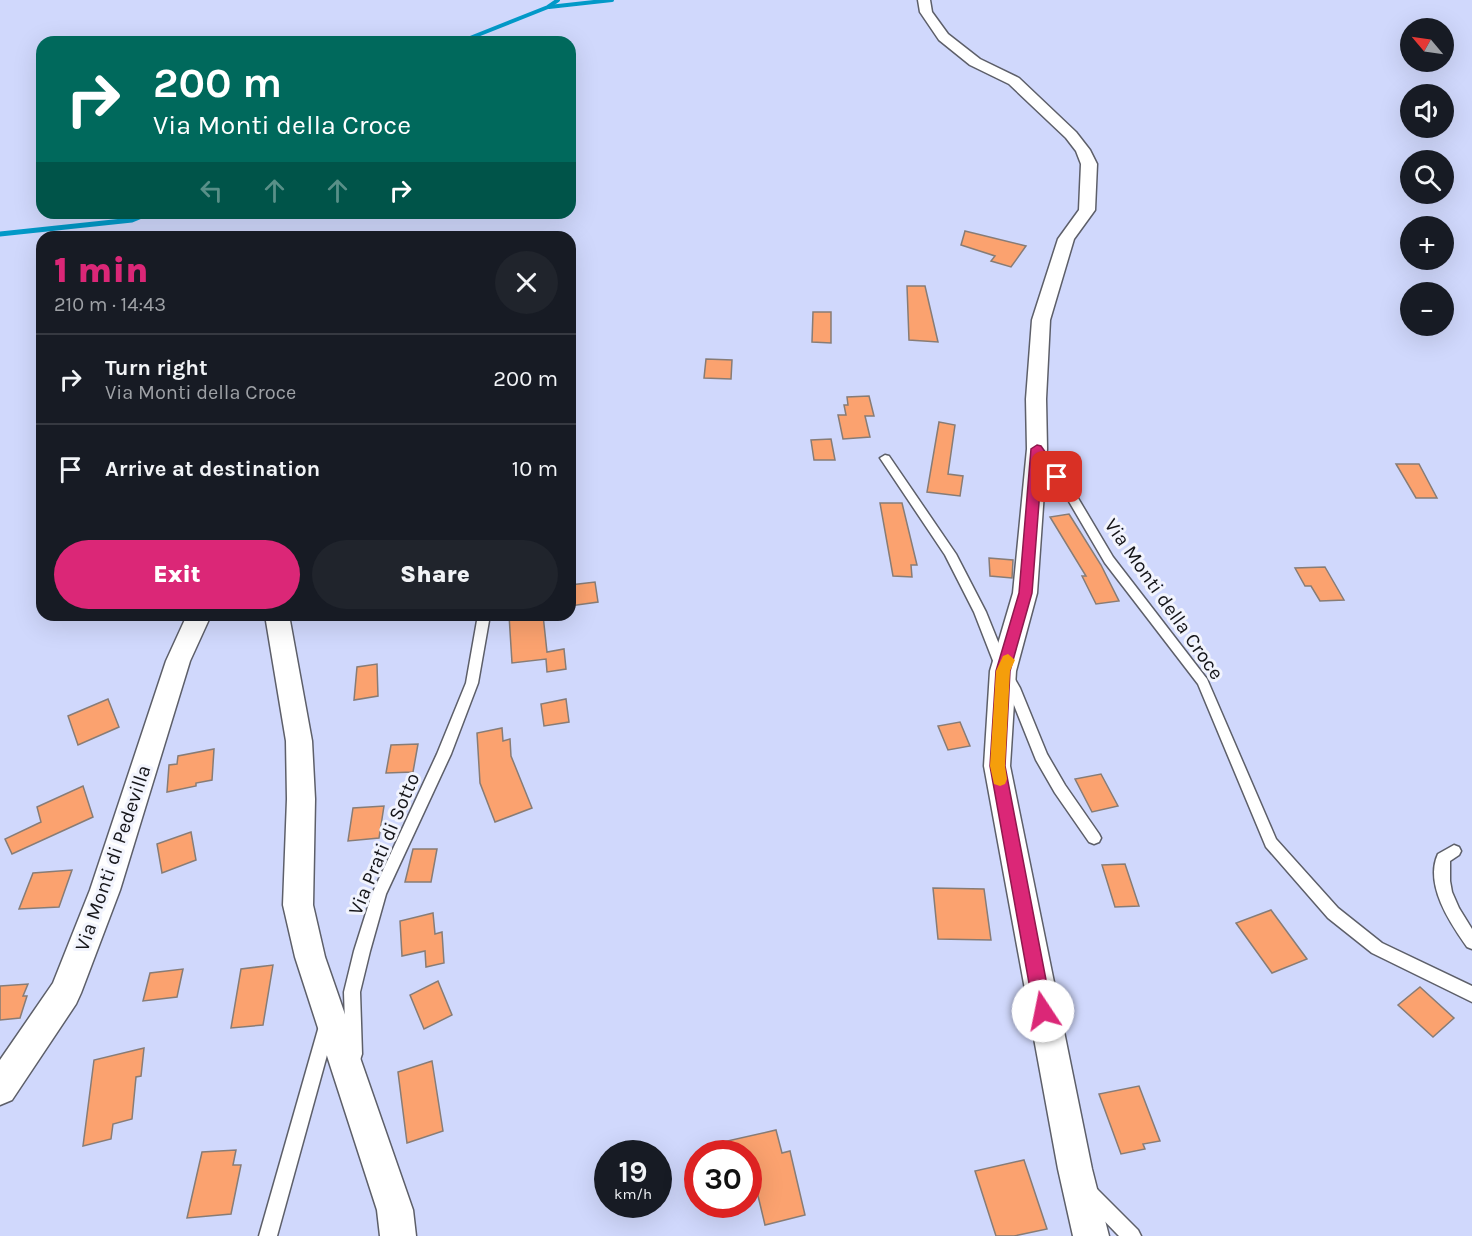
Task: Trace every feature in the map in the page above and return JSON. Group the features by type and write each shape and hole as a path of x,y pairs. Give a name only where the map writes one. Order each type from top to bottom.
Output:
{"street":[{"path":"924,0 926,12 943,37 975,62 1014,81 1071,135 1083,150 1089,164 1087,210 1066,239 1041,320 1036,399 1037,449 1025,593 1003,671 997,766 1078,1182 1092,1236"},
{"name":"Via Monti di Pedevilla","path":"0,1088 65,993 105,890 178,661 196,621"},
{"path":"279,621 299,741 301,799 298,905 310,957 395,1210 398,1236"}],"lane":[{"name":"Via Monti della Croce","path":"1037,449 1068,491 1109,560 1203,682 1270,843 1333,913 1377,948 1472,994"},
{"path":"885,458 950,555 980,612 1003,671 1014,688 1041,756 1060,789 1094,838"},
{"name":"Via Prati di Sotto","path":"356,1094 352,992 362,951 379,894 444,754 471,683 483,621"},
{"path":"1454,851 1443,858 1440,870 1443,893 1457,922 1472,942"},
{"path":"268,1236 330,1017"},
{"path":"1078,1182 1132,1236"}],"shaded area":[{"path":"0,0 1472,0 1472,1236 0,1236"}],"building":[{"path":"965,231 1026,246 1011,267 991,261 995,256 961,245"},
{"path":"907,286 925,286 938,342 909,340"},
{"path":"813,312 831,312 831,343 812,342"},
{"path":"706,359 732,360 731,379 704,378"},
{"path":"869,396 874,416 865,416 870,437 843,439 838,415 846,415 844,405 848,405 847,397"},
{"path":"939,422 955,425 948,474 963,476 960,496 927,492"},
{"path":"831,439 835,460 814,460 811,440"},
{"path":"1396,464 1419,464 1437,498 1416,498"},
{"path":"880,503 902,503 917,565 911,565 912,577 893,576"},
{"path":"1069,514 1101,565 1119,601 1096,604 1082,576 1086,576 1050,517"},
{"path":"989,558 1013,560 1012,578 990,576"},
{"path":"1325,567 1344,600 1320,601 1311,586 1305,586 1295,568"},
{"path":"595,582 598,602 576,605 576,584"},
{"path":"509,621 544,621 547,652 564,649 566,669 547,672 546,659 512,663"},
{"path":"377,664 378,696 354,700 357,667"},
{"path":"108,699 119,727 78,745 68,716"},
{"path":"566,699 569,722 544,726 541,704"},
{"path":"960,722 970,746 948,750 938,726"},
{"path":"502,728 503,741 510,739 511,756 532,808 495,822 480,783 477,733"},
{"path":"418,744 413,772 386,773 391,745"},
{"path":"214,749 212,780 167,792 169,765 177,764 178,756"},
{"path":"1101,774 1118,806 1092,812 1075,779"},
{"path":"83,786 93,817 12,854 5,839 41,822 37,807"},
{"path":"384,806 379,838 348,841 353,808"},
{"path":"191,832 196,860 162,873 157,844"},
{"path":"413,849 437,849 431,882 405,882"},
{"path":"1125,864 1139,906 1115,907 1102,865"},
{"path":"72,870 59,907 19,909 33,873"},
{"path":"933,888 984,889 991,940 938,939"},
{"path":"1271,910 1307,959 1272,973 1236,923"},
{"path":"433,913 435,934 442,932 444,963 426,967 425,951 402,956 400,921"},
{"path":"273,965 263,1025 231,1028 241,969"},
{"path":"183,969 177,997 143,1001 150,973"},
{"path":"438,981 452,1015 424,1029 410,995"},
{"path":"28,984 23,996 27,996 20,1018 0,1020 0,986"},
{"path":"1420,987 1454,1018 1433,1037 1398,1005"},
{"path":"144,1048 141,1076 136,1077 132,1119 113,1124 111,1139 83,1146 94,1060"},
{"path":"432,1061 443,1131 407,1143 398,1072"},
{"path":"1139,1086 1160,1141 1143,1144 1145,1149 1121,1154 1099,1094"},
{"path":"776,1130 782,1153 790,1151 805,1215 765,1225 762,1212 762,1140 732,1140"},
{"path":"236,1150 233,1165 241,1165 231,1214 187,1218 202,1152"},
{"path":"1024,1160 1047,1229 1014,1236 996,1236 975,1171"}],"waterway":[{"path":"475,36 548,7 558,0"},
{"path":"549,7 612,0"},
{"path":"0,234 134,219"}],"slow traffic":[{"path":"1000,779 997,766 1003,671 1008,660"}],"route":[{"path":"1043,1011 997,766 1003,671 1025,593 1037,449 1057,477"}]}
